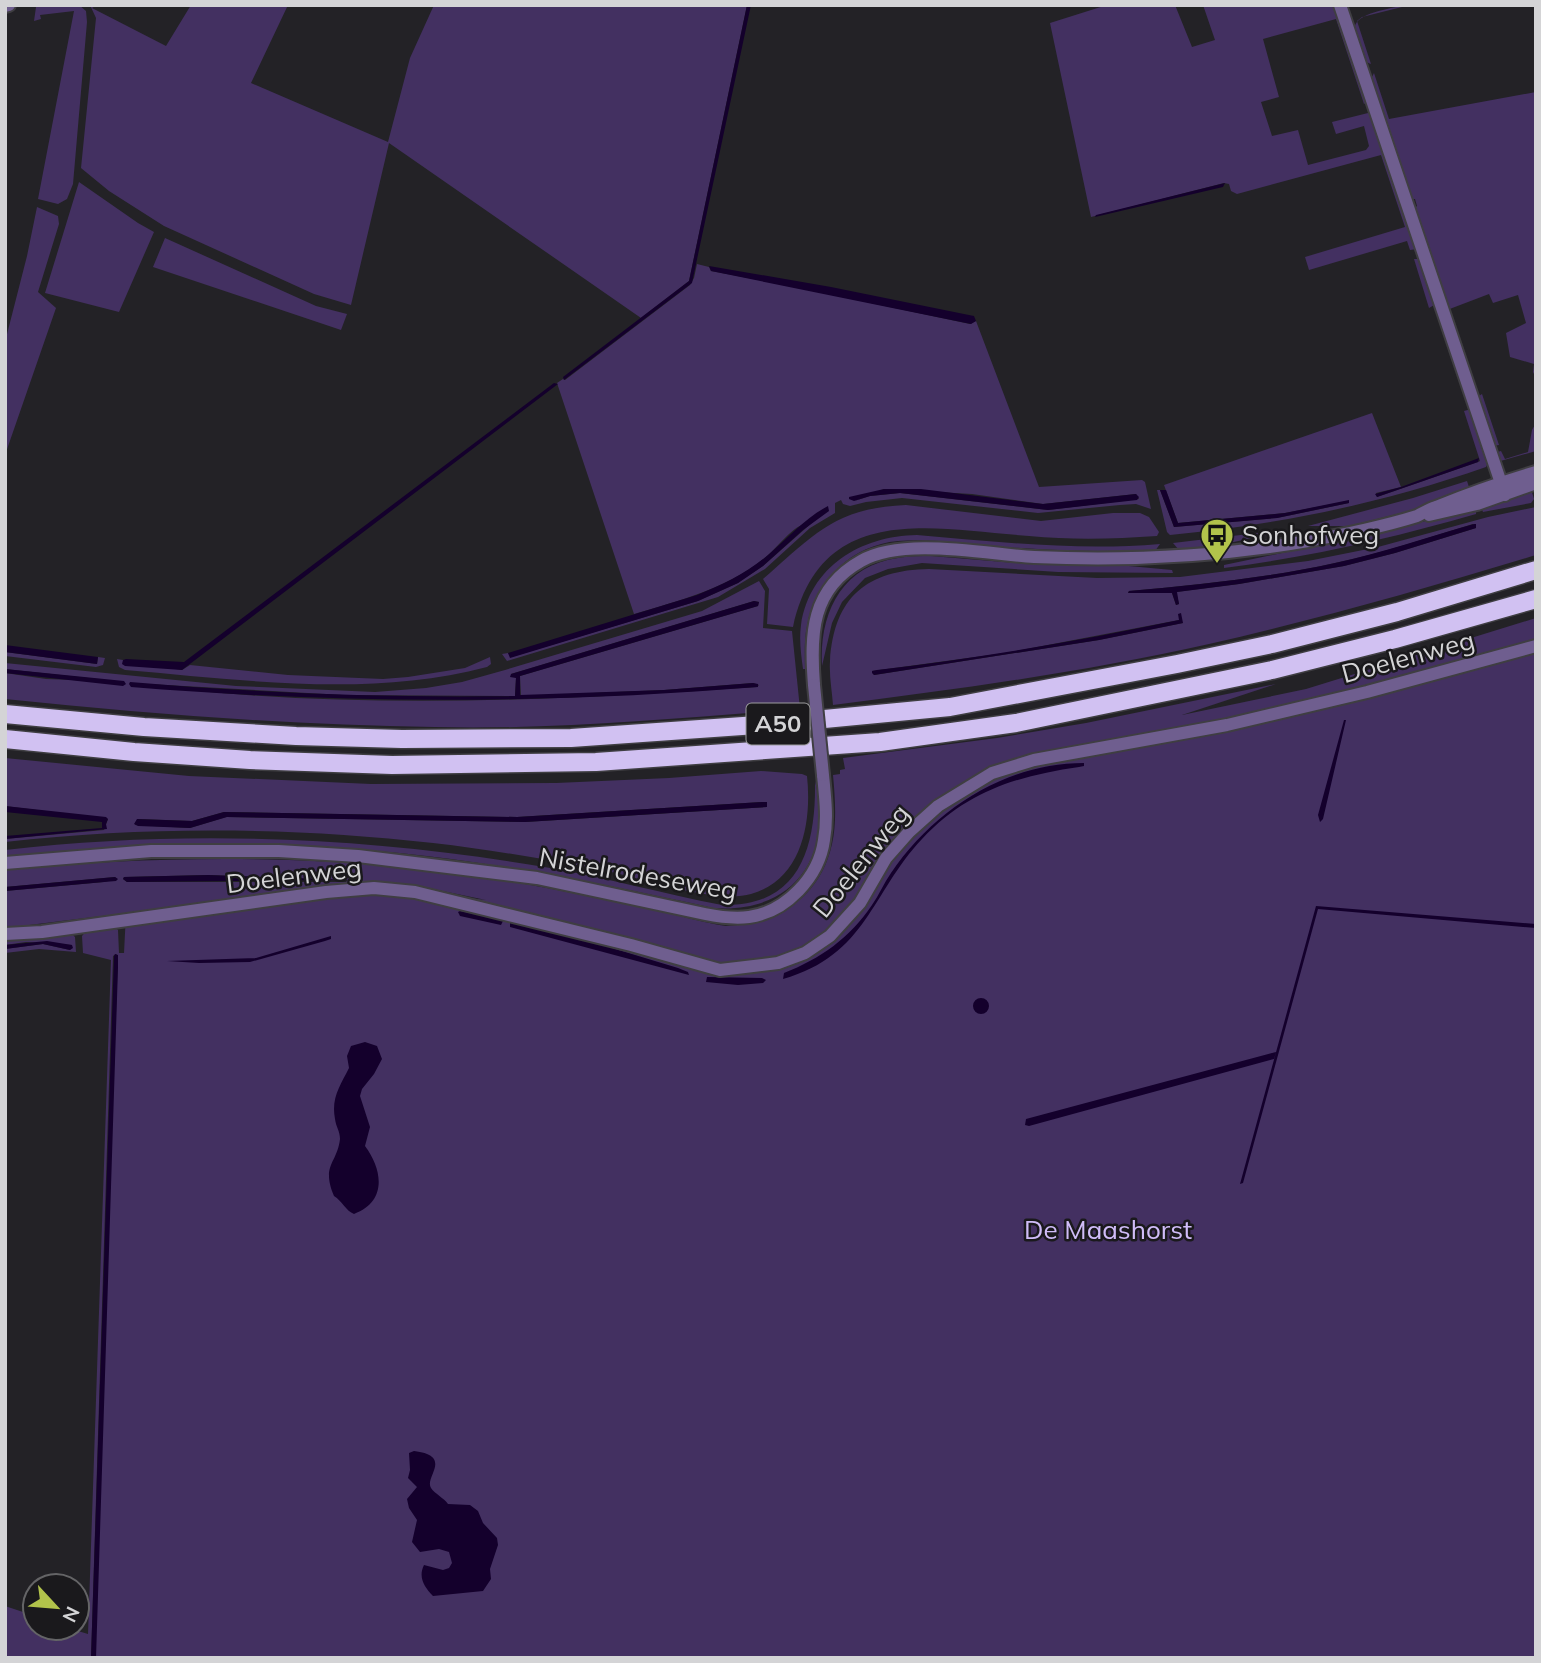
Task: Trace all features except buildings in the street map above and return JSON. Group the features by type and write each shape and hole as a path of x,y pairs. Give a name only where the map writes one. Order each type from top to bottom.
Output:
{"highway":[{"name":"A50","path":"5,714 144,727 296,736 402,739 571,738 950,708 1272,644 1397,612 1536,570"},
{"name":"A50","path":"5,739 250,760 392,765 596,762 880,742 1016,723 1272,670 1536,599"}],"street":[{"path":"1340,5 1503,489"},
{"name":"Nistelrodeseweg","path":"5,863 151,850 279,851 358,856 537,878 725,918 751,916 781,904 795,894 810,877 824,841 826,805 814,685 814,620 827,593 844,573 861,561 877,554 918,548 1015,556 1138,559 1216,554 1351,533 1419,515 1436,515 1503,489 1536,472"},
{"name":"Nistelrodeseweg","path":"1503,489 1536,484"},
{"name":"Doelenweg","path":"5,934 42,932 326,892 374,888 415,892 631,945 720,970 779,963 805,953 831,936 860,903 886,858 909,832 939,806 992,772 1034,760 1227,726 1367,692 1536,646"}],"green space":[{"path":"79,5 86,11 87,22 73,184 67,199 58,204 38,199 74,11 40,15 41,19 34,21 36,7"},
{"path":"90,5 97,5 92,8 166,46 191,5 288,5 251,83 388,142 410,58 434,5 747,5 689,281 641,318 389,143 351,305 314,294 164,226 109,191 81,168 96,18"},
{"path":"1107,5 1175,5 1192,47 1215,40 1203,5 1335,5 1368,101 1364,104 1336,19 1263,39 1279,97 1261,102 1272,136 1298,130 1308,165 1366,150 1369,146 1364,126 1336,134 1332,122 1373,114 1417,249 1410,250 1407,241 1309,270 1305,257 1405,227 1381,155 1237,194 1231,191 1229,184 1224,183 1091,217 1050,23"},
{"path":"1410,5 1365,16 1382,10"},
{"path":"1357,22 1371,64 1366,62 1357,41"},
{"path":"1374,73 1389,119 1536,92 1536,378 1533,372 1534,364 1510,357 1506,333 1526,323 1518,295 1493,303 1489,294 1447,310 1414,209 1417,206 1415,199 1410,199 1371,79"},
{"path":"79,182 154,232 119,312 45,293"},
{"path":"37,207 58,216 59,224 38,292 56,308 5,455 5,342"},
{"path":"165,238 316,306 347,314 341,330 153,267"},
{"path":"1414,259 1420,259 1436,304 1429,308"},
{"path":"697,264 709,267 711,271 970,324 976,321 1039,487 1142,480 1145,482 1151,509 1136,504 1038,513 902,498 850,506 843,504 841,500 835,503 835,513 810,528 765,569 718,597 507,661 502,654 508,653 511,657 698,601 738,583 763,566 814,521 794,530 767,556 737,577 704,592 634,614 557,383 565,380 690,285","holes":["884,489 972,494 1043,504 1136,494 1139,499 1048,510 900,493 870,496 854,501"]},
{"path":"1482,394 1499,445 1492,446 1476,398"},
{"path":"1471,409 1488,463 1486,467 1330,511 1210,531 1170,535 1167,532 1157,490 1160,490 1174,527 1277,518 1349,503 1348,501 1285,513 1178,523 1164,485 1372,413 1401,487 1376,493 1377,497 1478,462 1480,461 1464,411"},
{"path":"1536,423 1536,451 1497,462 1494,453 1501,451 1505,459 1528,452"},
{"path":"1467,481 1470,490 1409,511 1349,526 1308,526 1413,498"},
{"path":"1531,489 1534,499 1531,503 1483,512 1481,507"},
{"path":"906,505 1041,521 1113,513 1140,513 1149,517 1159,532 1157,536 1093,539 956,529 886,531 855,541 828,558 807,586 793,627 767,624 769,589 763,579 797,549 843,518 881,507"},
{"path":"1536,507 1536,555 1332,614 1162,654 1022,679 833,705 830,661 838,620 858,591 888,575 929,569 1097,578 1180,577 1308,561 1378,547","holes":["1473,524 1476,528 1344,566 1176,592 1179,604 1176,605 1172,593 1128,593 1284,573 1353,559","1179,620 1183,623 1099,640 874,675 872,671 1005,653"]},
{"path":"1476,508 1476,514 1382,539 1224,568 1224,565 1387,531"},
{"path":"1266,532 1267,535 1205,548 1179,550 1173,543"},
{"path":"917,535 1069,546 1160,544 1155,551 1118,551 1042,549 925,540 881,544 851,558 838,568 818,594 807,626 803,669 800,642 806,604 827,571 858,548 877,541"},
{"path":"931,556 1016,563 1129,566 1172,570 1173,573 1058,572 922,563 888,569 865,578 842,602 832,623 822,666 822,647 830,611 848,582 878,563 902,557"},
{"path":"759,581 765,591 763,628 792,631 800,709 572,725 434,727 220,718 5,699 5,673 46,679 125,682 5,669 5,663 236,686 375,692 426,688 462,682 702,611","holes":["754,601 759,602 758,606 520,676 521,696 753,683 759,685 757,687 443,701 286,697 129,683 343,695 515,696 516,678 511,674"]},
{"name":"De Maashorst","path":"1536,618 1536,1658 93,1658 116,954 113,956 91,1658 5,1658 5,1606 21,1611 21,1642 91,1642 90,1572 111,960 83,953 82,936 87,930 113,926 118,930 119,953 124,953 126,913 5,928 5,891 117,879 115,877 5,887 5,870 123,862 241,859 359,864 477,876 591,897 718,925 745,924 763,920 794,904 818,879 834,836 833,775 840,774 840,770 845,769 843,758 997,738 1086,723 1276,684 1182,715 1306,689","holes":["208,875 348,880 127,882 123,879","395,884 486,900 349,885"]},
{"path":"5,652 97,664 98,657 105,658 103,665 96,667 5,656"},
{"path":"490,657 491,664 487,667 442,676 352,684 261,682 125,670 119,667 117,659 182,670 190,665 288,675 383,679 465,668"},
{"path":"5,758 189,776 371,784 556,783 761,771 807,776 808,794 805,830 792,863 782,876 768,887 737,896 702,894 611,872 522,856 455,846 326,834 165,831 5,842 5,839 104,830 108,819 5,806","holes":["767,802 767,807 525,822 226,817 190,828 135,825 138,819 192,821 224,812 517,817"]},
{"path":"815,781 819,809 818,834 812,856 801,875 785,890 765,901 741,907 713,908 582,881 451,859 340,848 173,846 5,856 5,850 142,840 210,838 347,843 483,857 593,876 722,905 749,903 770,896 786,884 798,868 807,849 812,828"},
{"path":"69,931 75,937 76,952 39,949 5,953 5,949 43,944 70,950 72,945 26,942 5,945 5,941"}],"shaded area":[{"path":"747,5 751,5 692,283 564,380 563,377 689,281"},
{"path":"1225,183 1223,187 1095,217 1096,215"},
{"path":"709,266 974,316 976,321 971,324 711,271"},
{"path":"554,383 558,384 182,670 122,664 126,659 184,662"},
{"path":"1479,458 1478,462 1377,497 1375,494 1401,487"},
{"path":"884,489 921,489 1043,504 1136,494 1139,497 1137,500 1048,510 900,493 870,496 854,501 849,499"},
{"path":"1160,490 1166,490 1178,523 1285,513 1349,500 1349,503 1277,518 1174,527"},
{"path":"828,506 829,511 763,566 738,583 698,601 510,658 508,653 697,595 725,583 760,561 804,522"},
{"path":"1474,524 1476,528 1344,566 1177,592 1179,604 1176,605 1172,593 1128,593 1284,573 1335,563"},
{"path":"754,601 759,602 758,606 520,676 520,695 664,690 753,683 758,684 758,687 601,697 444,700 209,693 131,687 129,684 322,694 515,696 516,678 510,677 511,674"},
{"path":"1181,613 1183,623 1099,640 874,675 872,673 877,670 1104,635 1179,620 1178,614"},
{"path":"5,645 98,657 97,664 5,652"},
{"path":"5,669 124,681 126,684 123,686 5,673"},
{"path":"1344,720 1323,819 1320,822 1318,815"},
{"path":"1084,763 1084,766 1035,775 994,788 957,809 922,839 865,920 833,955 811,968 783,979 784,973 822,954 854,928 908,850 950,811 974,794 1027,771"},
{"path":"767,802 767,807 525,822 227,817 190,828 134,824 137,819 192,821 224,812 517,817"},
{"path":"5,806 106,817 107,829 5,839 5,836 102,828 102,822 5,812"},
{"path":"208,875 349,880 127,882 123,879"},
{"path":"115,877 118,879 116,881 5,891 5,887"},
{"path":"1316,906 1536,924 1536,928 1318,909 1243,1183 1240,1184"},
{"path":"460,911 503,921 501,925 460,916"},
{"path":"510,921 589,941 678,968 689,975 510,927"},
{"path":"331,936 331,939 325,941 250,962 167,961 256,958"},
{"path":"47,941 72,945 73,948 70,950 43,944 5,949 5,945"},
{"path":"118,955 118,967 96,1658 91,1658 114,956"},
{"path":"707,977 766,980 763,983 738,985 706,982"},
{"path":"978,998 984,998 989,1006 987,1012 978,1014 973,1009 973,1003"},
{"path":"365,1042 377,1046 382,1059 360,1096 370,1127 365,1146 376,1165 379,1184 372,1202 354,1214 334,1196 329,1171 340,1139 334,1105 337,1092 349,1068 347,1056 351,1046"},
{"path":"1276,1052 1274,1059 1025,1125 1026,1119"},
{"path":"414,1451 433,1457 435,1467 431,1488 448,1504 470,1505 478,1511 483,1523 497,1538 498,1545 490,1569 491,1579 483,1591 433,1596 425,1585 422,1578 424,1565 443,1570 449,1568 452,1563 449,1552 439,1549 420,1552 412,1542 417,1520 407,1499 417,1487 408,1478 409,1453"}],"place":[{"name":"Sonhofweg","path":"1217,565"}]}
